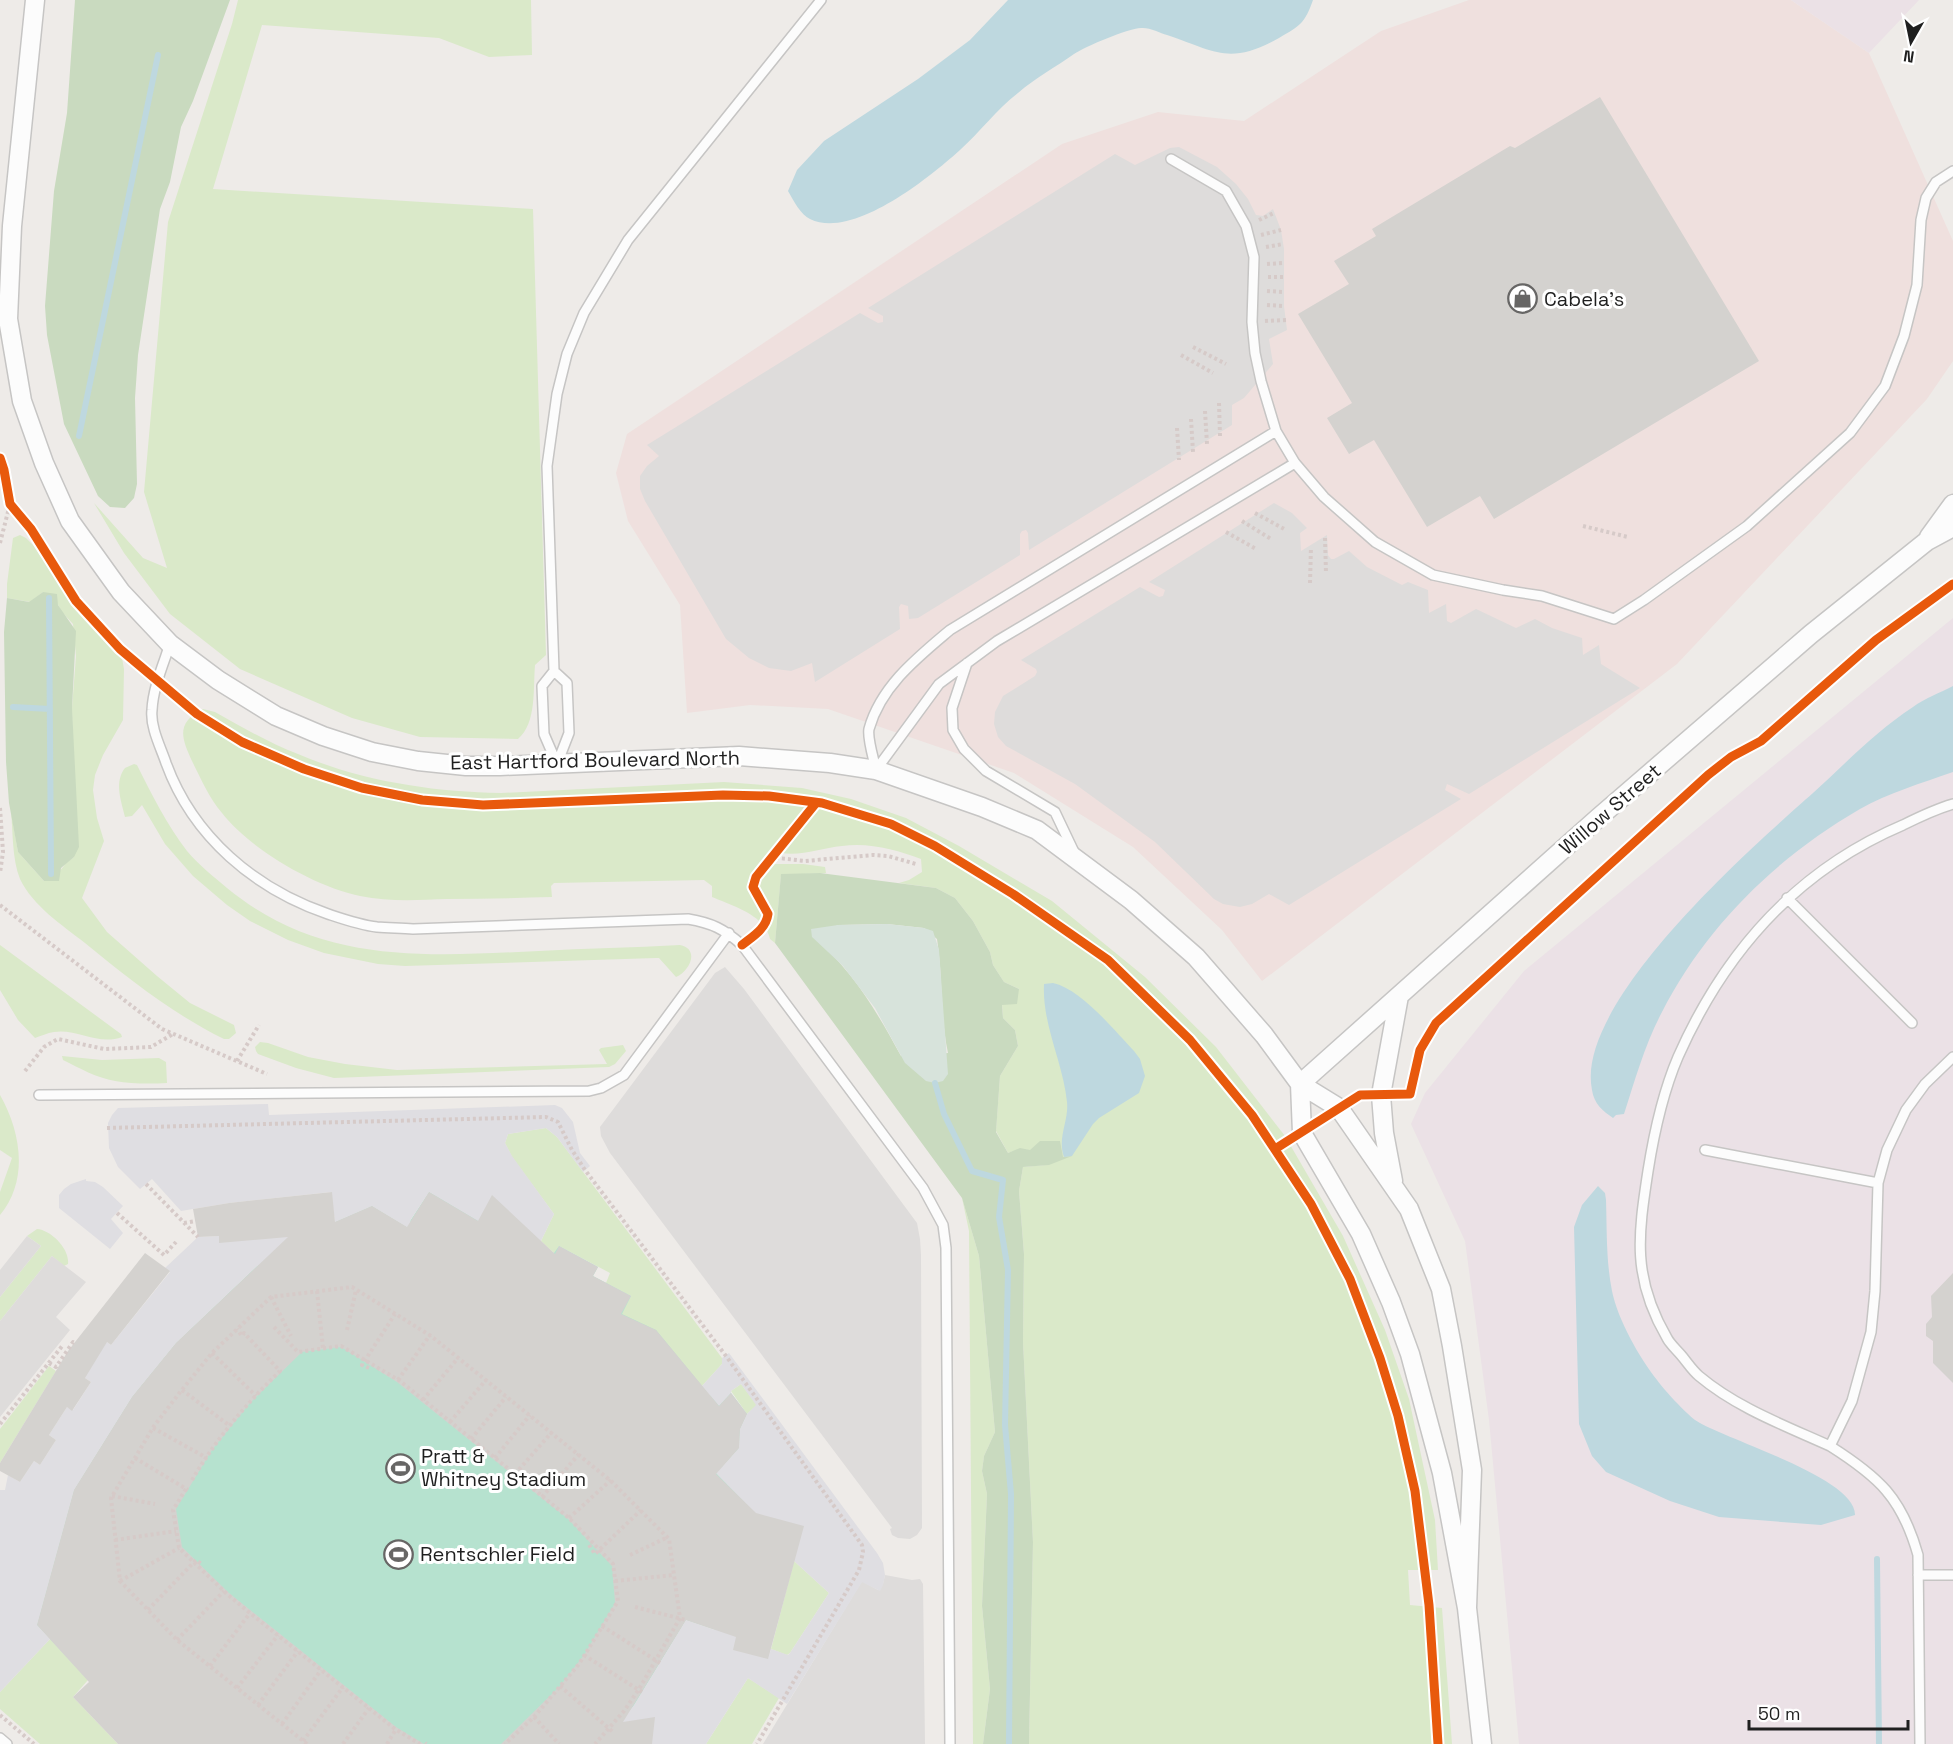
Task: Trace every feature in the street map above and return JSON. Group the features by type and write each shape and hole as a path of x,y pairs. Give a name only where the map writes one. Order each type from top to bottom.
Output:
{"street":[{"name":"East Hartford Boulevard North","path":"35,0 12,226 8,319 22,401 44,463 70,520 121,592 170,644 218,680 276,716 323,736 372,752 418,761 466,766 739,756 830,763 876,770 982,807 1037,830 1131,900 1196,957 1264,1035 1300,1084"},
{"name":"Willow Street","path":"1927,541 1953,504"},
{"name":"Willow Street","path":"1300,1084 1811,634 1927,541 1953,528"},
{"path":"1395,1188 1384,1133 1381,1095 1399,996"},
{"path":"1300,1084 1339,1108 1395,1188 1409,1209 1441,1289 1472,1470 1467,1608"},
{"path":"1300,1084 1302,1133 1361,1234 1391,1302 1410,1354 1442,1473 1467,1608 1482,1744"}],"lane":[{"path":"557,764 544,734 542,686 554,671 547,466 557,394 567,354 584,313 628,240 821,0"},
{"path":"1171,159 1226,190 1246,226 1254,257 1252,314 1255,352 1276,431 1295,463 1329,502 1375,543 1433,575 1503,591 1542,596 1614,619 1747,526 1850,433 1885,386 1904,336 1917,285 1921,220 1926,198 1936,182 1953,171"},
{"path":"876,770 869,731 884,695 910,663 950,630 1276,431"},
{"path":"876,770 939,684 997,641 1295,463"},
{"path":"170,644 151,712 157,738 174,784 190,813 213,841 240,867 300,904 375,927 413,928 688,919 710,923 729,933 742,945 916,1179 934,1205 943,1225 946,1248 950,1744"},
{"path":"968,663 952,708 953,730 964,749 986,771 1055,812 1078,861"},
{"path":"554,671 567,683 569,733 557,764"},
{"path":"1920,1744 1918,1555 1903,1513 1887,1490 1862,1466 1830,1446 1737,1403 1698,1375 1667,1339 1644,1287 1640,1254 1640,1222 1651,1155 1677,1059 1720,978 1787,898 1813,876 1874,837 1953,804"},
{"path":"1787,898 1912,1023"},
{"path":"39,1095 579,1092 601,1088 624,1075 729,933"},
{"path":"1830,1446 1852,1401 1871,1332 1875,1291 1878,1183 1887,1150 1906,1110 1925,1084 1953,1057"},
{"path":"1705,1150 1878,1183"},
{"path":"1918,1575 1953,1575"},
{"path":"0,1738 7,1744"}],"path":[{"path":"1193,347 1226,364"},
{"path":"1181,355 1213,373"},
{"path":"1219,403 1220,436"},
{"path":"1205,411 1207,444"},
{"path":"1191,419 1193,452"},
{"path":"1177,428 1179,460"},
{"path":"0,543 10,504 8,493"},
{"path":"10,504 17,513"},
{"path":"1255,513 1286,530"},
{"path":"1242,521 1271,539"},
{"path":"1583,526 1628,537"},
{"path":"1226,532 1256,549"},
{"path":"1325,538 1326,573"},
{"path":"1310,583 1311,547"},
{"path":"0,808 3,852 0,873"},
{"path":"768,860 777,848"},
{"path":"768,860 804,861 873,855 888,856 916,864"},
{"path":"0,905 162,1029 267,1074"},
{"path":"237,1061 259,1025"},
{"path":"25,1071 44,1047 58,1039 104,1049 151,1047 174,1034"},
{"path":"107,1128 546,1117 558,1122 585,1170 726,1356 862,1545 863,1552 859,1570 758,1744"},
{"path":"146,1184 198,1237"},
{"path":"117,1213 164,1255 176,1242"},
{"path":"184,1223 196,1221"},
{"path":"343,1687 305,1742 177,1640 120,1581 111,1498 153,1428 182,1390 212,1353 271,1297 352,1287 430,1335 611,1480 668,1537 680,1618 640,1690 610,1730 595,1744"},
{"path":"347,1330 356,1290"},
{"path":"317,1292 323,1348"},
{"path":"271,1297 291,1336"},
{"path":"369,1368 362,1365 364,1360 394,1314"},
{"path":"274,1328 298,1352 340,1346 398,1380 569,1518 613,1564 618,1601 584,1655 560,1686 534,1717 507,1743"},
{"path":"192,1480 230,1426 280,1371 237,1329"},
{"path":"398,1380 430,1335"},
{"path":"48,1363 56,1367 69,1347 73,1342 75,1343"},
{"path":"0,1424 63,1345"},
{"path":"212,1353 256,1395"},
{"path":"423,1400 458,1358"},
{"path":"450,1422 486,1380"},
{"path":"182,1390 230,1426"},
{"path":"471,1439 506,1397"},
{"path":"495,1458 530,1416"},
{"path":"153,1428 206,1458"},
{"path":"515,1474 552,1432"},
{"path":"542,1497 579,1454"},
{"path":"135,1458 187,1490 173,1510 179,1548 224,1591 321,1670 396,1729 424,1744"},
{"path":"569,1518 611,1480"},
{"path":"112,1496 155,1504"},
{"path":"589,1545 595,1554 641,1510"},
{"path":"115,1540 176,1531"},
{"path":"630,1556 668,1537"},
{"path":"120,1581 179,1548"},
{"path":"148,1610 196,1560 203,1565"},
{"path":"615,1581 674,1575"},
{"path":"177,1640 224,1591"},
{"path":"635,1606 686,1620"},
{"path":"210,1666 250,1613"},
{"path":"602,1626 658,1661"},
{"path":"237,1688 278,1635"},
{"path":"258,1705 298,1651"},
{"path":"584,1655 640,1690"},
{"path":"282,1724 321,1670"},
{"path":"560,1686 610,1730"},
{"path":"343,1744 369,1708"},
{"path":"0,1715 34,1744"},
{"path":"534,1717 559,1744"},
{"path":"387,1744 396,1729"}],"shaded area":[{"name":"Cabela's","path":"1469,0 1791,0 1869,53 1953,241 1953,361 1927,399 1677,664 1262,981 1222,930 1133,847 1014,773 828,709 750,705 687,713 680,605 628,521 616,473 627,434 1062,144 1158,112 1244,121 1381,31"},
{"path":"1791,0 1919,0 1869,53"},
{"path":"1179,147 1217,167 1236,184 1248,199 1256,215 1263,216 1273,209 1281,230 1284,249 1284,306 1287,330 1269,339 1273,364 1244,398 1232,405 1232,425 1029,550 1028,533 1026,530 1022,531 1020,555 918,618 909,619 908,606 901,604 899,607 900,629 815,682 812,663 791,671 769,668 749,658 726,639 640,489 640,476 647,466 659,456 647,445 860,313 878,323 883,322 883,316 868,308 1115,154 1135,165 1170,148"},
{"path":"1274,503 1292,513 1307,528 1300,533 1301,551 1327,535 1328,555 1331,559 1349,551 1367,567 1402,585 1408,582 1428,590 1429,613 1446,604 1447,621 1451,623 1476,609 1516,628 1535,619 1552,628 1582,638 1583,655 1599,645 1601,664 1640,688 1469,794 1447,784 1445,790 1461,799 1289,905 1269,894 1252,904 1240,907 1223,904 1214,899 1155,842 1075,784 1006,746 998,737 994,724 995,712 1003,696 1035,676 1037,672 1021,660 1140,587 1159,597 1163,596 1165,590 1149,582"},
{"path":"1953,618 1953,1744 1519,1744 1489,1420 1465,1241 1411,1124 1425,1093 1524,971"},
{"path":"887,924 933,931 939,950 948,1074 943,1081 935,1083 926,1081 905,1063 875,1008 843,966 812,937 811,929 838,925"},
{"path":"725,967 744,989 917,1223 921,1255 922,1528 910,1539 892,1535 890,1529 892,1528 610,1153 601,1136 600,1127 715,973"},
{"path":"268,1104 269,1115 555,1105 562,1108 573,1122 580,1153 590,1166 583,1172 557,1137 546,1128 508,1134 505,1143 512,1156 554,1214 541,1241 478,1221 429,1192 410,1221 415,1232 372,1206 335,1222 331,1192 229,1203 181,1211 152,1179 140,1189 118,1167 109,1148 108,1123 118,1108"},
{"path":"86,1179 86,1181 95,1182 103,1187 123,1206 111,1219 123,1233 110,1249 59,1208 59,1195 64,1189"},
{"path":"313,1233 257,1266 176,1343 132,1397 74,1490 37,1625 50,1639 0,1692 0,1490 5,1490 8,1475 20,1482 34,1461 40,1465 56,1440 49,1435 67,1407 73,1410 91,1382 85,1378 99,1336 111,1345 170,1272 165,1268 198,1237 219,1236 219,1242"},
{"path":"27,1236 41,1246 0,1297 0,1270"},
{"path":"52,1256 86,1282 56,1317 70,1330 0,1417 0,1321"},
{"path":"729,1353 877,1553 883,1563 885,1575 883,1585 880,1591 862,1582 787,1704 748,1678 706,1744 603,1744 634,1705 686,1620 715,1630 751,1509 711,1468 722,1467 739,1448 740,1429 747,1414 756,1405 741,1384 731,1391 719,1406 702,1386 722,1364 722,1358","holes":["794,1561 829,1593 790,1653 788,1655 771,1649 768,1659"]},
{"path":"885,1575 912,1580 920,1579 923,1584 925,1744 763,1744 862,1581 878,1590 883,1584"}],"green space":[{"path":"75,0 230,0 193,101 181,127 170,182 160,209 138,355 135,398 137,484 134,498 125,508 110,507 98,496 64,424 47,335 45,306 54,191 67,113"},
{"path":"238,0 531,0 532,55 489,57 439,38 262,25 213,189 533,209 546,655 535,665 531,715 524,732 518,739 420,737 352,718 240,669 170,614 124,553 94,503 143,558 167,568 144,492 168,222"},
{"path":"20,535 33,545 72,603 115,653 122,658 124,669 123,720 103,755 95,775 93,790 97,818 104,841 82,898 107,932 157,976 190,1003 234,1025 236,1033 229,1039 224,1039 187,1019 135,983 49,914 32,898 20,879 14,854 11,811 18,852 44,881 59,872 74,857 72,708 76,656 73,624 56,601 43,592 30,602 7,598 13,538"},
{"path":"43,592 57,594 58,605 76,631 72,708 79,847 74,857 61,868 59,881 44,881 18,852 9,803 6,762 4,632 7,598 29,602"},
{"path":"203,709 215,712 277,745 322,763 372,778 423,787 501,793 724,782 802,788 851,799 906,818 959,846 1052,901 1145,977 1216,1047 1285,1136 1343,1236 1385,1330 1409,1399 1435,1520 1438,1570 1408,1570 1410,1605 1442,1608 1452,1744 1029,1744 1033,1542 1023,1342 1024,1254 1019,1191 1023,1167 1046,1165 1030,1151 1021,1150 1008,1153 996,1131 1000,1076 1018,1046 1015,1030 1003,1018 1002,1004 1019,989 1004,982 993,965 990,952 973,921 955,898 936,888 899,883 922,872 921,859 893,850 862,845 781,853 774,864 825,867 826,873 781,875 775,943 770,939 762,924 747,912 712,897 712,886 704,880 554,883 551,886 552,897 404,900 360,896 323,884 285,865 249,840 222,813 202,781 185,745 183,731 185,725 194,714"},
{"path":"137,765 173,831 196,861 227,888 263,913 299,931 337,943 415,954 680,945 690,951 691,960 685,970 676,977 659,958 405,966 378,964 324,953 288,940 250,921 227,905 193,876 165,844 142,805 132,816 125,817 119,792 120,779 125,768"},
{"path":"820,873 936,888 955,898 973,921 990,952 993,965 1004,982 1019,989 1017,1004 1002,1005 1003,1018 1015,1030 1018,1046 1000,1076 996,1132 1008,1153 1020,1148 1030,1150 1040,1141 1060,1141 1063,1157 1072,1156 1049,1165 1023,1167 1019,1191 1024,1254 1023,1342 1033,1542 1029,1744 983,1744 990,1689 982,1606 987,1494 982,1471 984,1456 995,1432 979,1256 962,1198 775,943 781,874","holes":["887,924 924,928 937,939 948,1053 901,1056 873,1007 852,977 813,937 838,925"]},
{"path":"0,945 122,1037 104,1039 62,1031 35,1038 18,1020 0,990"},
{"path":"260,1042 308,1057 397,1070 607,1064 599,1050 601,1048 623,1045 626,1051 615,1064 609,1067 334,1078 296,1068 258,1054 255,1047"},
{"path":"62,1056 102,1060 159,1058 166,1062 167,1083 148,1084 108,1080 63,1060"},
{"path":"0,1095 13,1124 19,1156 15,1187 0,1215 0,1192 12,1158 0,1150"},
{"path":"546,1128 557,1137 722,1358 722,1364 702,1386 621,1314 631,1296 606,1283 610,1273 559,1246 555,1254 541,1241 554,1214 512,1157 505,1143 508,1134"},
{"name":"Pratt & Whitney Stadium","path":"429,1192 554,1253 559,1246 598,1267 593,1276 631,1296 622,1314 656,1330 708,1395 731,1393 747,1414 740,1429 739,1448 722,1467 751,1509 716,1630 686,1620 634,1706 603,1744 159,1744 88,1680 37,1625 74,1490 132,1397 176,1343 257,1266 335,1222 372,1206 415,1232 410,1221"},
{"path":"962,1198 979,1256 995,1432 984,1456 982,1471 987,1494 982,1606 990,1689 983,1744 973,1744 969,1231"},
{"path":"37,1229 48,1233 58,1241 66,1252 68,1264 64,1266 52,1256 0,1321 0,1297 41,1246 27,1236"},
{"path":"49,1366 56,1371 0,1463 0,1429"},
{"path":"741,1384 757,1405 747,1414 731,1391"},
{"path":"794,1561 829,1593 787,1655 771,1649"},
{"path":"50,1639 88,1680 73,1697 118,1744 40,1744 0,1709 0,1692"},
{"path":"748,1678 779,1698 752,1744 706,1744"}],"water":[{"path":"1008,0 1313,0 1307,14 1297,27 1262,47 1247,52 1222,53 1144,28 1126,31 1097,43 1074,54 1038,77 1002,107 947,162 890,202 868,214 847,221 828,223 810,219 803,214 788,191 797,170 824,141 918,79 970,40"},
{"path":"1953,686 1953,772 1894,793 1860,809 1800,849 1746,896 1700,951 1662,1012 1645,1049 1624,1114 1613,1118 1606,1113 1593,1095 1594,1054 1610,1014 1638,972 1673,929 1712,888 1861,748 1899,716"},
{"path":"1053,983 1075,993 1107,1022 1140,1059 1145,1076 1139,1093 1099,1118 1072,1156 1064,1157 1062,1136 1067,1102 1044,999 1044,984"},
{"path":"1598,1186 1605,1193 1609,1268 1615,1302 1630,1338 1660,1384 1695,1420 1787,1461 1835,1487 1850,1501 1855,1515 1821,1525 1719,1517 1670,1501 1606,1472 1592,1456 1579,1424 1574,1227 1582,1205"}],"building":[{"name":"Cabela's","path":"1600,97 1759,361 1494,519 1480,496 1427,527 1374,440 1349,454 1327,418 1352,403 1298,314 1349,284 1334,261 1376,236 1372,229 1510,146 1515,148"},
{"name":"Pratt & Whitney Stadium","path":"332,1192 335,1222 372,1206 407,1227 429,1192 478,1221 492,1195 555,1254 559,1246 598,1267 593,1276 631,1296 621,1314 656,1330 719,1406 731,1393 747,1414 740,1429 739,1448 716,1474 756,1513 804,1526 768,1659 733,1650 736,1637 686,1620 623,1722 655,1717 652,1744 501,1744 560,1686 584,1655 615,1603 612,1566 568,1519 397,1382 341,1347 302,1352 250,1403 212,1450 176,1509 182,1547 229,1593 396,1727 424,1744 118,1744 73,1697 89,1682 37,1625 74,1490 132,1397 176,1343 288,1237 219,1243 219,1236 198,1237 193,1209"},
{"path":"145,1253 170,1271 111,1345 107,1342 85,1378 91,1382 72,1411 67,1407 49,1435 56,1440 40,1465 34,1461 20,1482 0,1471 0,1463 68,1351"},
{"path":"1953,1273 1953,1383 1933,1363 1933,1341 1926,1336 1926,1324 1932,1317 1931,1296"}],"waterway":[{"path":"79,436 158,55"},
{"path":"49,598 51,874"},
{"path":"13,707 50,709"},
{"path":"935,1083 944,1114 972,1171 1003,1180 999,1217 1008,1270 1005,1425 1011,1494 1009,1744"},
{"path":"1877,1559 1879,1744"}],"cycle path":[{"path":"0,458 10,504 31,529 76,601 120,649 197,714 242,742 304,769 362,788 422,800 483,805 723,795 769,796 822,803 891,824 935,846 1013,894 1108,960 1190,1040 1252,1115 1311,1204 1350,1279 1380,1358 1398,1416 1415,1491 1429,1605 1438,1744"},
{"path":"1275,1149 1360,1095 1410,1094 1420,1050 1436,1023 1708,775 1731,757 1761,741 1876,640 1953,584"},
{"path":"742,945 762,928 767,919 768,914 753,887 756,877 816,803"}],"place":[{"name":"Cabela's","path":"1523,299"},
{"name":"Pratt & Whitney Stadium","path":"400,1468"},
{"name":"Rentschler Field","path":"399,1554"}]}
